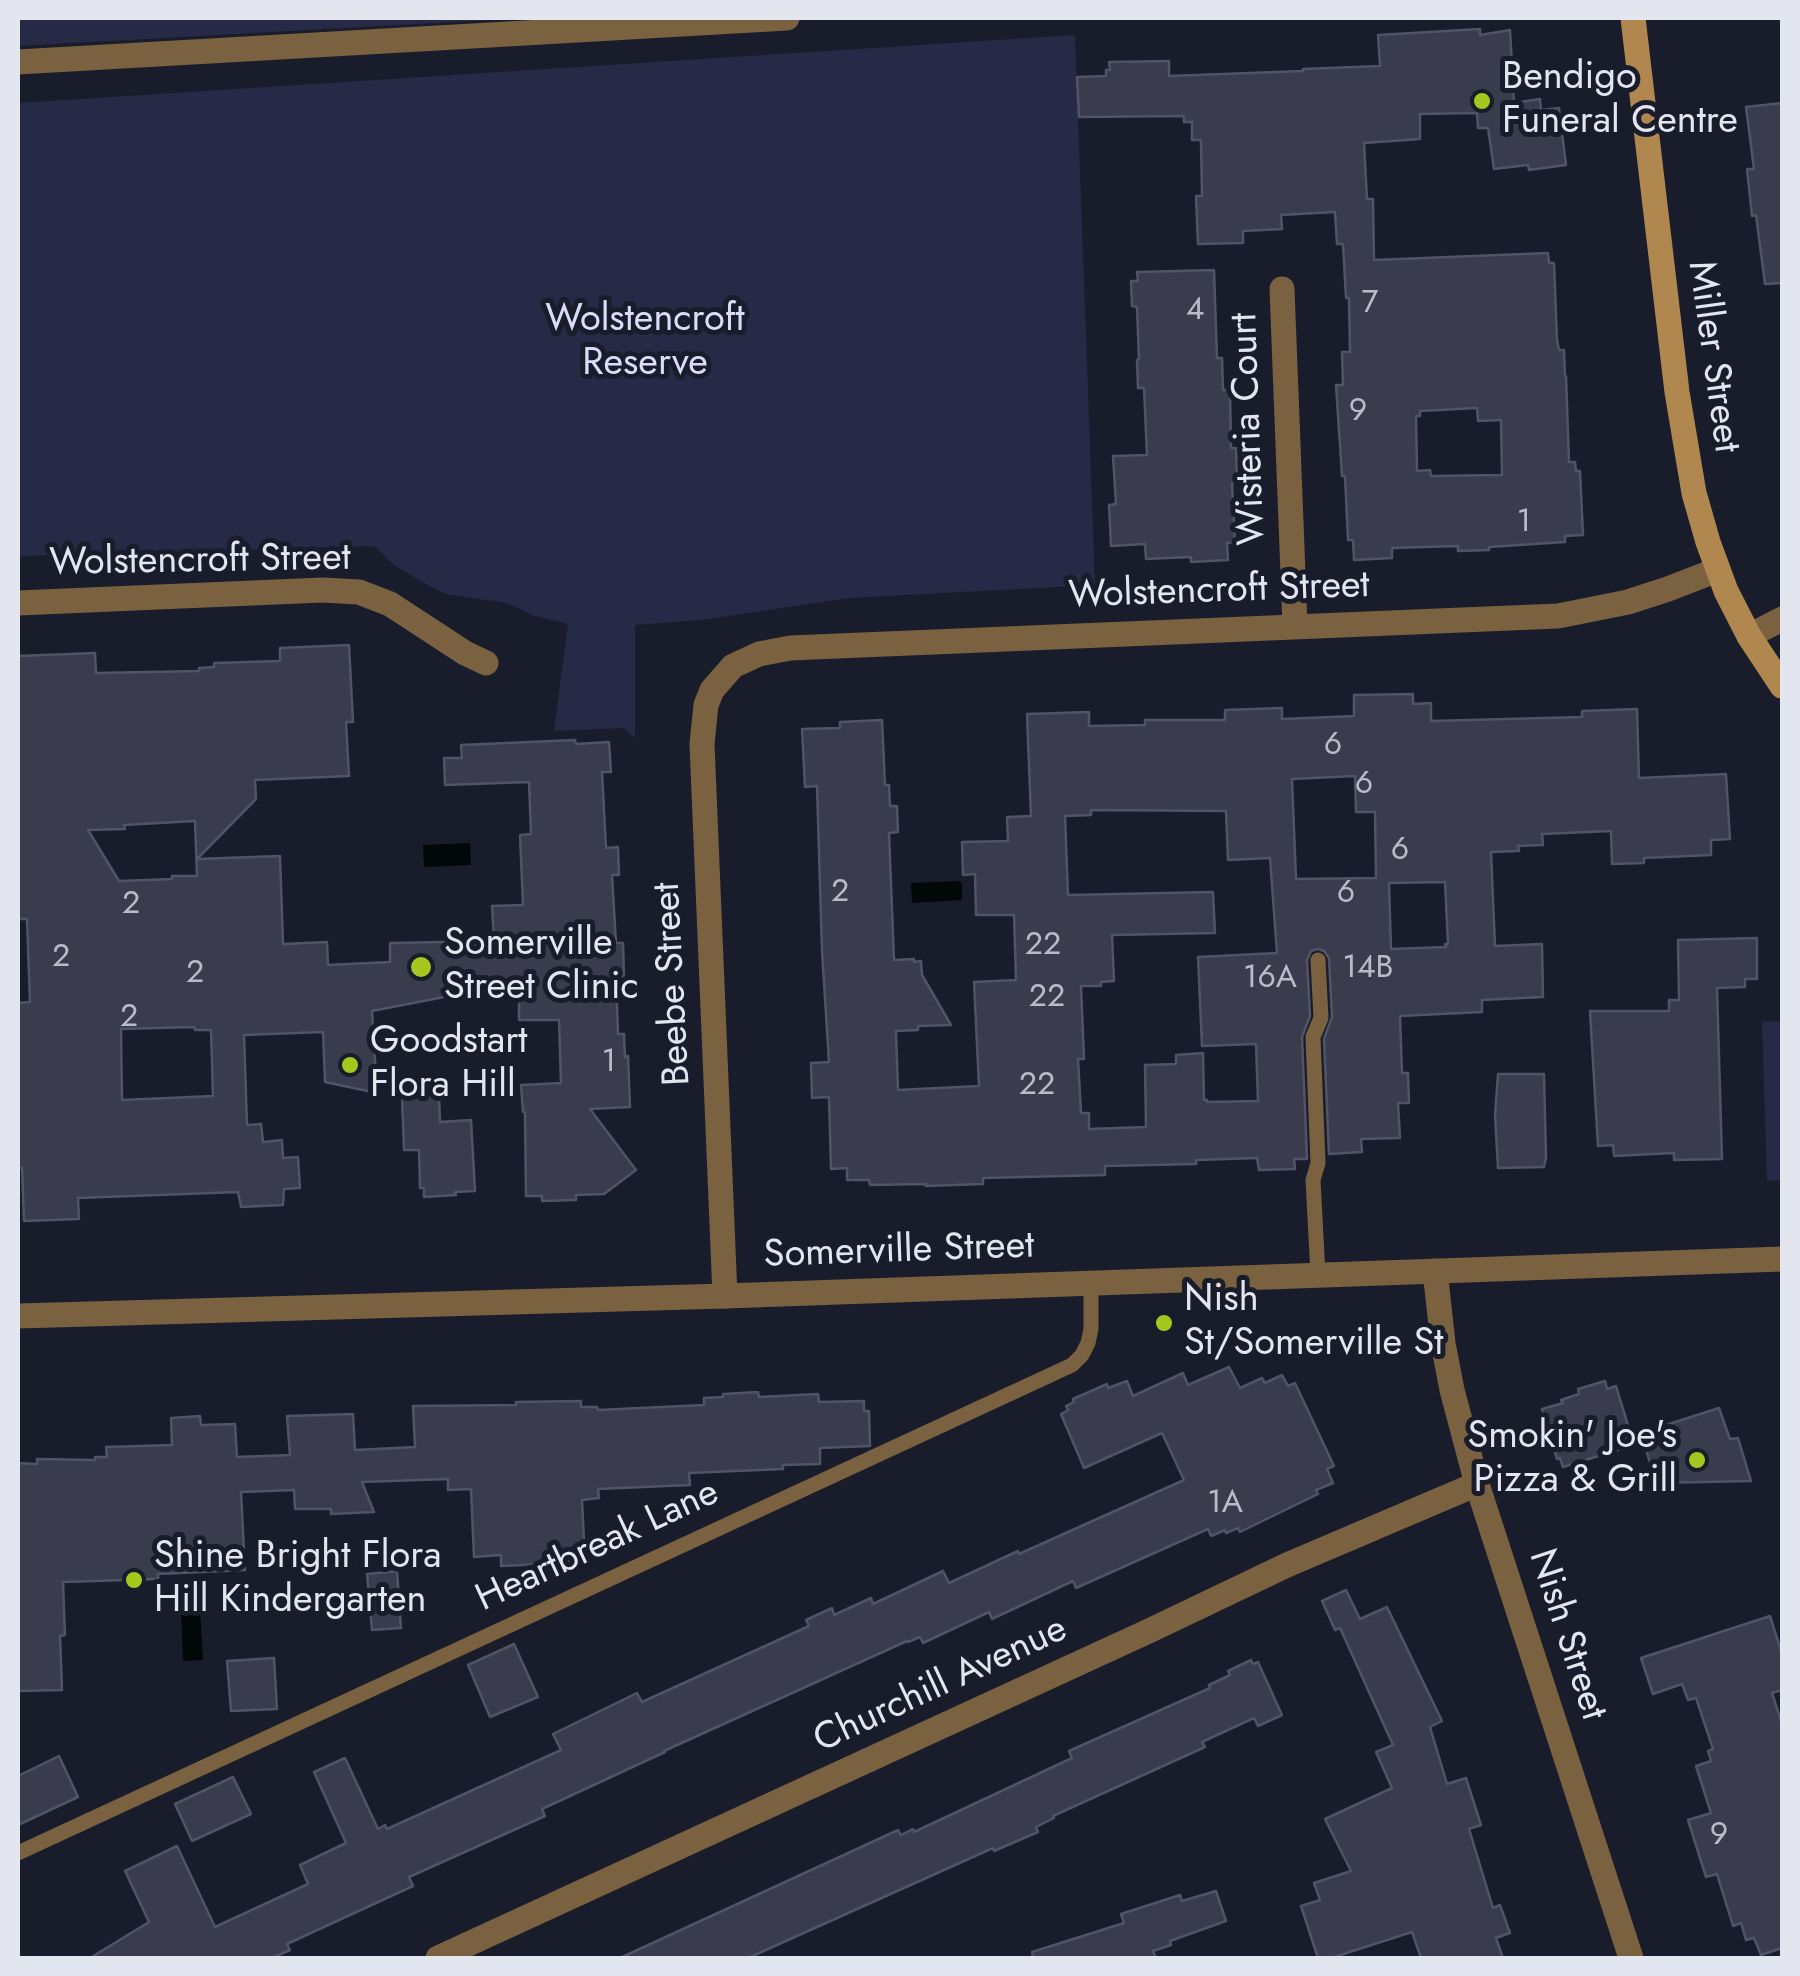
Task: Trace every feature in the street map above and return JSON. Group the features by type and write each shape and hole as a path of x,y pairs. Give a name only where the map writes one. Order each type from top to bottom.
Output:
{"main road":[{"name":"Miller Street","path":"1632,18 1683,435 1697,504 1717,570 1749,636 1782,686"}],"street":[{"path":"18,62 787,18"},
{"name":"Wisteria Court","path":"1282,290 1296,626"},
{"name":"Wolstencroft Street","path":"724,674 744,660 790,648 1558,616 1628,602 1717,570"},
{"name":"Wolstencroft Street","path":"18,602 323,590 358,592 390,604 486,663"},
{"path":"1749,636 1782,618"},
{"name":"Beebe Street","path":"724,674 706,705 702,744 725,1296"},
{"name":"Somerville Street","path":"18,1316 1782,1259"},
{"name":"Nish Street","path":"1435,1272 1452,1390 1477,1484 1632,1958"},
{"name":"Churchill Avenue","path":"438,1958 1287,1565 1477,1484"}],"lane":[{"path":"1318,960 1321,1018 1313,1037 1318,1164 1312,1180 1318,1275"},
{"name":"Heartbreak Lane","path":"18,1853 1072,1364 1088,1343 1091,1282"}],"green space":[{"path":"18,18 525,18 18,46"},
{"name":"Wolstencroft Reserve","path":"1075,35 1095,585 849,598 701,620 635,625 635,738 624,728 554,731 568,624 534,616 507,603 445,594 394,565 374,546 18,556 18,103"},
{"path":"1782,1021 1782,1180 1767,1181 1762,1022"}],"shaded area":[{"path":"470,843 471,865 424,867 423,845"},
{"path":"960,881 962,900 912,903 911,883"},
{"path":"200,1609 203,1660 183,1661 181,1610"}],"building":[{"path":"1480,29 1480,35 1510,30 1514,103 1540,99 1541,110 1559,108 1566,165 1494,169 1488,128 1478,128 1477,113 1420,114 1420,139 1364,143 1367,199 1373,199 1374,260 1548,253 1549,263 1554,263 1557,340 1559,350 1564,350 1569,462 1575,462 1576,471 1580,471 1583,535 1565,536 1565,542 1489,550 1458,551 1458,546 1392,548 1392,558 1354,560 1353,540 1348,540 1336,385 1343,385 1342,352 1350,352 1349,298 1343,244 1337,244 1335,212 1281,215 1282,229 1243,231 1243,243 1198,244 1196,196 1202,196 1201,140 1192,140 1192,122 1184,122 1184,116 1079,117 1077,77 1106,76 1109,62 1169,61 1169,76 1380,66 1378,35","holes":["1477,408 1478,421 1501,420 1502,475 1431,476 1430,470 1417,471 1416,416 1420,416 1420,411"]},
{"path":"1782,103 1782,283 1765,284 1756,215 1752,216 1747,169 1754,169 1746,107"},
{"path":"1214,270 1217,358 1222,358 1223,390 1230,390 1231,448 1236,448 1237,483 1232,483 1235,542 1227,543 1228,560 1146,559 1145,544 1111,546 1109,505 1116,504 1113,456 1147,455 1144,388 1138,388 1137,307 1132,306 1131,281 1138,281 1137,272"},
{"path":"349,645 353,722 346,722 349,776 255,780 256,799 197,859 280,856 283,944 327,942 328,965 390,962 390,943 494,941 492,906 523,905 520,835 531,834 529,782 445,785 444,758 462,758 461,745 609,742 611,772 602,772 606,848 618,847 619,875 612,875 616,943 623,943 624,977 616,978 618,1034 624,1034 625,1057 628,1056 630,1107 590,1109 636,1170 604,1194 542,1201 542,1196 526,1196 521,1085 561,1083 559,1020 519,1020 519,990 475,991 372,1011 377,1093 325,1082 323,1032 244,1035 247,1125 261,1124 263,1142 282,1140 283,1158 298,1157 300,1188 284,1189 283,1205 241,1207 238,1192 78,1198 79,1219 24,1221 22,1168 18,1168 18,1003 30,1002 27,919 18,919 18,656 95,653 96,673 199,671 214,667 214,663 280,661 280,648","holes":["195,821 197,876 172,879 119,881 88,830","121,1029 211,1030 213,1096 122,1100"]},
{"path":"1413,694 1413,704 1431,703 1431,721 1582,717 1582,711 1637,709 1639,778 1726,774 1730,839 1711,840 1711,855 1644,858 1644,863 1612,864 1611,831 1542,834 1543,845 1491,852 1495,946 1542,944 1543,997 1482,1000 1482,1012 1400,1016 1402,1073 1408,1073 1409,1103 1398,1103 1400,1138 1361,1139 1362,1152 1329,1154 1324,1039 1332,1017 1329,958 1318,949 1311,951 1307,960 1310,1016 1302,1037 1307,1159 1294,1159 1295,1169 1259,1170 1257,1158 1196,1160 1196,1164 1105,1166 1105,1175 983,1178 983,1184 926,1186 870,1185 869,1180 847,1180 847,1168 831,1169 829,1097 812,1098 811,1063 829,1062 817,786 805,787 802,729 840,728 840,722 882,720 885,785 889,785 890,806 897,806 898,832 889,833 894,960 921,961 922,975 951,1025 896,1031 898,1090 979,1086 974,982 1016,980 1014,915 976,915 975,874 963,875 962,842 1008,841 1007,817 1031,816 1027,714 1089,712 1089,726 1145,725 1145,720 1225,720 1225,710 1282,708 1282,719 1354,716 1354,695","holes":["1355,776 1356,812 1375,812 1376,878 1296,879 1292,779","1091,810 1226,811 1228,860 1270,858 1277,953 1198,957 1202,1046 1256,1044 1258,1101 1207,1102 1203,1053 1176,1055 1176,1064 1145,1065 1146,1127 1089,1129 1089,1113 1081,1113 1081,986 1114,981 1112,935 1215,933 1213,892 1068,895 1065,816 1091,815","1445,882 1446,947 1391,949 1389,883"]},
{"path":"1757,938 1757,979 1745,979 1745,987 1717,988 1722,1159 1674,1160 1674,1153 1614,1156 1613,1145 1598,1146 1590,1011 1669,1011 1669,1000 1679,1000 1678,940"},
{"path":"1498,1074 1544,1074 1544,1167 1498,1168"},
{"path":"439,1096 440,1122 471,1120 475,1191 424,1197 424,1188 420,1188 419,1150 404,1150 402,1098"},
{"path":"1229,1367 1240,1388 1262,1378 1265,1383 1282,1375 1288,1386 1295,1383 1334,1466 1327,1469 1333,1483 1240,1532 1238,1528 1211,1536 1208,1529 1076,1588 1073,1581 992,1619 989,1612 923,1643 920,1637 907,1641 542,1809 545,1816 409,1877 413,1886 287,1944 290,1950 272,1958 90,1958 149,1922 125,1871 177,1846 215,1927 308,1884 300,1865 346,1843 314,1772 345,1758 378,1829 385,1825 387,1829 561,1750 553,1734 637,1693 642,1702 809,1626 806,1620 832,1608 834,1615 871,1598 873,1604 943,1571 949,1583 1184,1480 1162,1433 1084,1468 1061,1414 1073,1399 1107,1384 1108,1388 1127,1381 1133,1396 1183,1373 1188,1385"},
{"path":"1605,1381 1607,1389 1616,1386 1634,1445 1563,1467 1542,1409 1563,1403 1561,1400 1579,1394 1578,1389"},
{"path":"758,1392 759,1397 818,1394 819,1402 864,1401 864,1411 869,1411 870,1446 820,1448 820,1464 689,1473 690,1485 598,1489 599,1498 582,1500 585,1562 501,1566 501,1555 474,1557 471,1489 448,1490 448,1479 362,1482 374,1512 331,1514 331,1509 295,1509 294,1490 241,1492 245,1570 158,1574 158,1579 63,1582 62,1690 18,1691 18,1463 37,1464 37,1459 95,1460 107,1457 106,1447 172,1445 171,1418 200,1416 201,1425 235,1424 237,1457 290,1455 287,1416 353,1414 355,1450 415,1447 413,1406 581,1401 581,1407 598,1410 704,1405 704,1398"},
{"name":"Smokin' Joe's Pizza & Grill","path":"1719,1408 1730,1439 1738,1438 1751,1481 1656,1483 1641,1433"},
{"path":"397,1571 401,1628 372,1630 367,1574"},
{"path":"1346,1590 1360,1619 1387,1607 1442,1721 1430,1727 1447,1784 1466,1778 1481,1825 1469,1829 1493,1908 1500,1905 1510,1933 1496,1938 1503,1958 1421,1958 1412,1932 1331,1958 1318,1958 1301,1906 1320,1900 1314,1883 1351,1871 1325,1819 1392,1788 1376,1752 1393,1745 1340,1628 1335,1630 1322,1601"},
{"path":"1770,1616 1782,1654 1782,1690 1772,1693 1782,1724 1782,1948 1761,1955 1754,1938 1746,1940 1741,1923 1733,1926 1717,1874 1706,1877 1688,1820 1711,1813 1696,1766 1711,1761 1708,1751 1713,1749 1696,1698 1688,1700 1682,1684 1653,1694 1641,1658"},
{"path":"514,1644 538,1697 490,1717 468,1665"},
{"path":"274,1658 277,1709 231,1711 227,1661"},
{"path":"1251,1660 1253,1664 1258,1662 1282,1715 1258,1726 1254,1718 1202,1742 1205,1747 1053,1816 1036,1827 1038,1832 994,1851 993,1848 748,1958 620,1958 898,1830 901,1835 913,1829 914,1832 1072,1758 1069,1751 1210,1688 1209,1685 1230,1675 1228,1671"},
{"path":"59,1756 78,1797 18,1825 18,1776"},
{"path":"233,1777 251,1814 192,1841 175,1804"},
{"path":"1216,1891 1226,1921 1170,1941 1171,1945 1153,1951 1156,1958 1033,1958 1032,1952 1124,1923 1121,1914 1180,1895 1182,1901"}],"place":[{"name":"Bendigo Funeral Centre","path":"1482,101"},
{"name":"Somerville Street Clinic","path":"421,967"},
{"name":"Goodstart Flora Hill","path":"350,1065"},
{"name":"Nish St/Somerville St","path":"1164,1323"},
{"name":"Smokin' Joe's Pizza & Grill","path":"1697,1460"},
{"name":"Shine Bright Flora Hill Kindergarten","path":"134,1580"}]}
